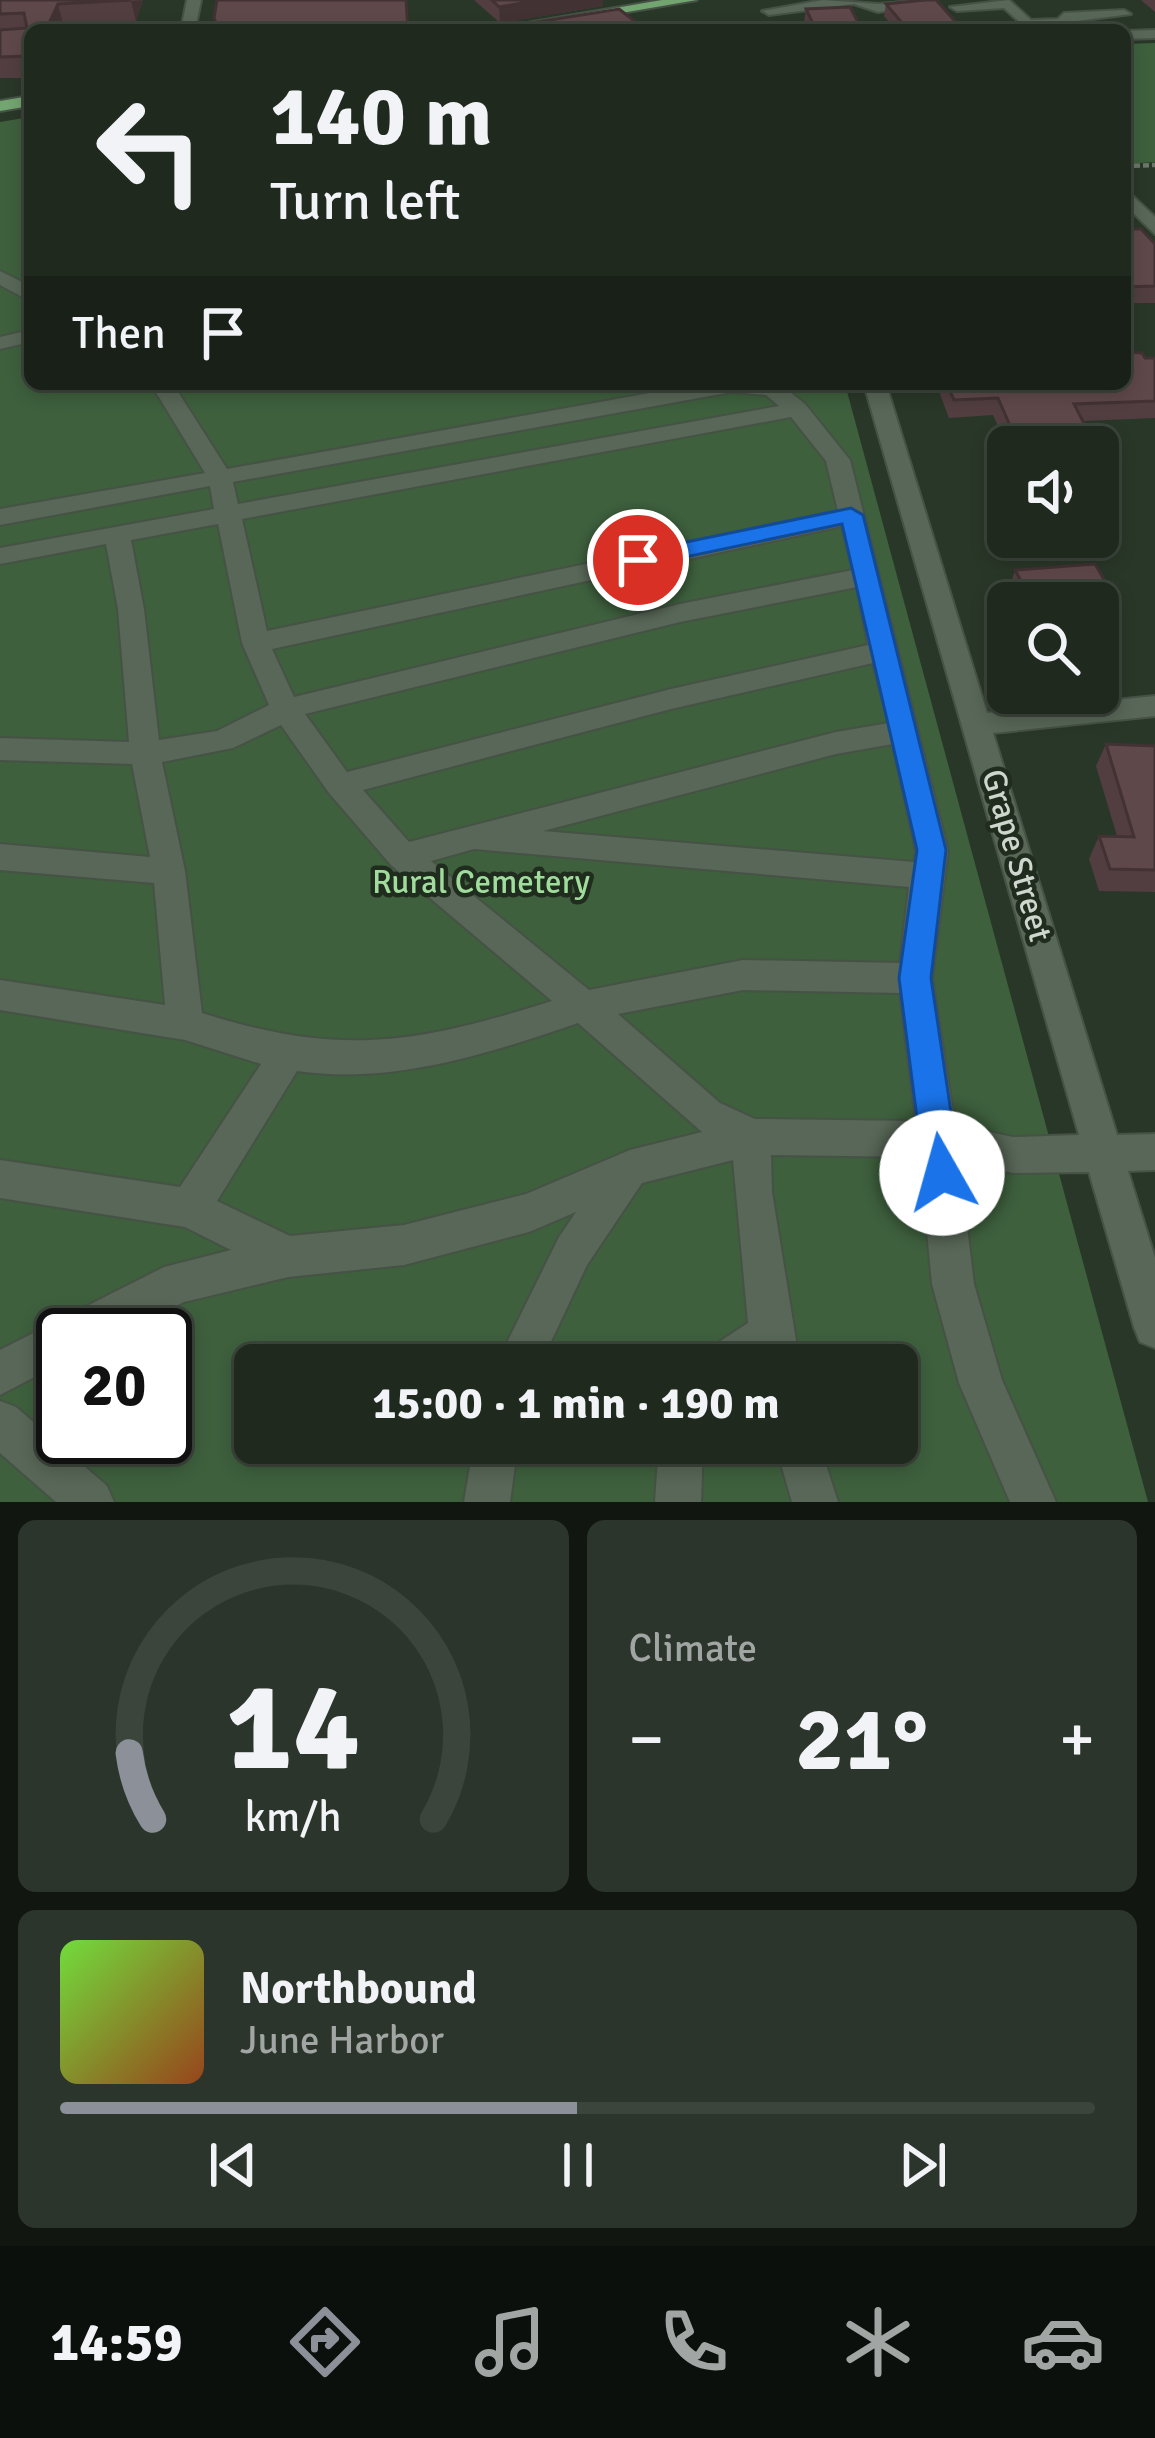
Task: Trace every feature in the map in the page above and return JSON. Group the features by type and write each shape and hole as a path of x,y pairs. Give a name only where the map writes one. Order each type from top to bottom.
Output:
{"main road":[{"path":"532,24 690,0"}],"street":[{"path":"767,5 882,0"},
{"path":"1047,0 1071,23 1124,14"},
{"path":"857,1 878,8 922,2 957,7 1008,4 1026,24"},
{"path":"1131,204 1155,228"},
{"path":"166,390 220,477 256,643 285,709 340,785 402,856 707,1114 752,1137"},
{"path":"0,517 704,390"},
{"path":"773,390 797,410 838,460 906,731 932,850 915,978 953,1284 981,1383 1034,1502"},
{"name":"Grape Street","path":"877,390 980,724 1155,1327"},
{"path":"0,556 797,410"},
{"path":"256,643 851,515"},
{"path":"117,535 131,610 145,754 169,871 185,1024"},
{"path":"0,749 145,754 264,726 285,709 680,613 868,576"},
{"path":"340,785 670,698 883,651"},
{"path":"980,724 1155,706"},
{"path":"402,856 836,743 906,731"},
{"path":"473,837 927,876"},
{"path":"0,857 169,871"},
{"path":"0,995 185,1024 286,1054 370,1057 441,1047 583,1006 743,975 915,978"},
{"path":"189,1208 238,1138 286,1054"},
{"path":"126,1308 179,1282 288,1257 404,1245 529,1213 630,1168 752,1137 938,1139 1013,1155 1155,1152"},
{"path":"752,1137 752,1192 773,1344"},
{"path":"528,1344 573,1251 630,1168"},
{"path":"0,1179 189,1208 288,1257"},
{"path":"0,1373 36,1354"},
{"path":"0,1423 91,1502"},
{"path":"487,1502 493,1464"},
{"path":"679,1502 680,1464"},
{"path":"803,1464 815,1502"}],"green space":[{"path":"1155,43 1155,162 1131,164 1131,44"},
{"name":"Rural Cemetery","path":"24,118 24,390 847,390 1148,1502 0,1502 0,122"}],"building":[{"path":"0,0 131,0 58,4 49,24 26,24 24,13 0,14"},
{"path":"217,0 406,0 408,24 216,24"},
{"path":"492,0 539,0 499,7"},
{"path":"936,0 958,24 903,24 886,4"},
{"path":"850,7 859,24 813,24 806,9"},
{"path":"619,9 638,24 525,24"},
{"path":"24,28 24,56 0,57 0,30"},
{"path":"1131,227 1141,229 1155,244 1155,286 1131,287"},
{"path":"1131,352 1155,358 1155,401 1074,404 1085,426 1010,426 998,398 954,400 950,390 1131,390"},
{"path":"1095,564 1105,582 1022,582 1015,570"},
{"path":"1106,744 1155,746 1155,870 1110,869 1099,836 1134,837"}],"route":[{"path":"638,560 851,515 932,850 915,978 942,1173"}]}
